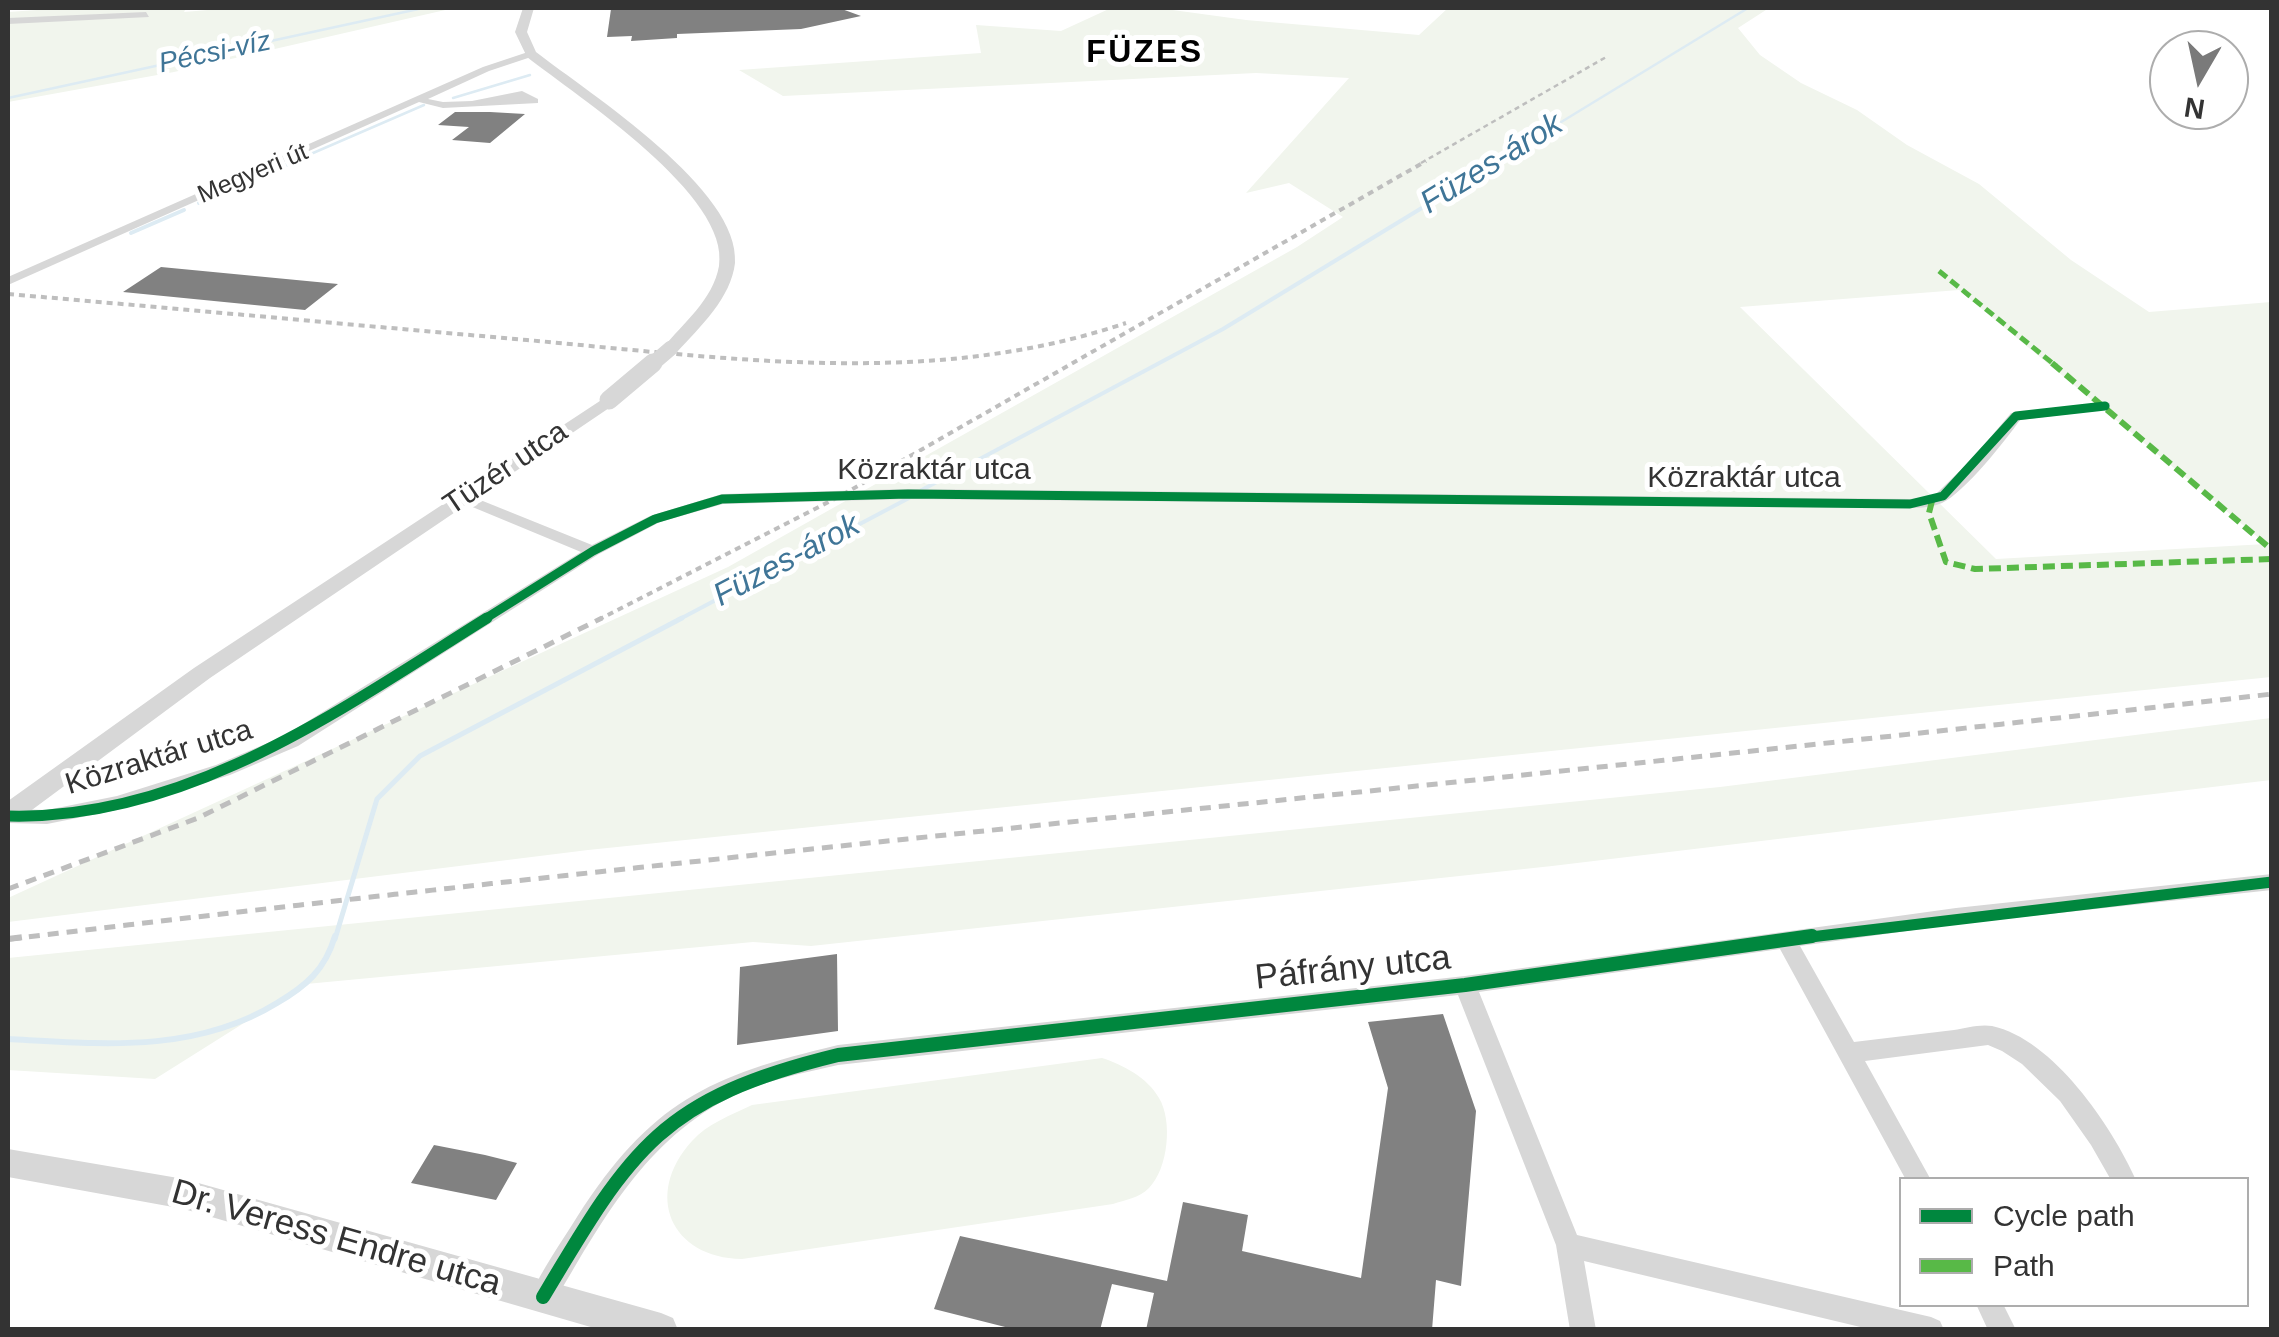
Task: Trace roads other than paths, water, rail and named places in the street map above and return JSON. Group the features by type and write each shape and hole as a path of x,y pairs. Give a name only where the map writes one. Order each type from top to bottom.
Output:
{"street":[{"path":"528,9 524,38 531,54"},
{"path":"8,21 146,15"},
{"name":"Megyeri út","path":"497,65 524,38"},
{"name":"Megyeri út","path":"8,281 497,65 531,54"},
{"name":"Tüzér utca","path":"8,815 79,759 609,400 670,348 710,305 727,273 728,237 707,201 686,177 531,54"},
{"name":"Megyeri út","path":"497,65 546,68"},
{"path":"421,100 443,106 477,101"},
{"name":"Közraktár utca","path":"8,815 47,817 117,803 223,770 291,741 593,551 655,520 722,499 908,494 1866,505 1938,499 1994,446 2016,416 2106,406"},
{"path":"462,498 593,551"},
{"name":"Páfrány utca","path":"543,1297 615,1177 644,1144 697,1102 767,1069 838,1054 1466,984 1785,939 2272,882"},
{"path":"1785,939 1917,1177"},
{"path":"1466,984 1570,1245 1583,1330"},
{"path":"1848,1054 1989,1036 2006,1040 2047,1070 2122,1177"},
{"name":"Dr. Veress Endre utca","path":"8,1163 184,1194 662,1330"},
{"path":"1570,1245 1931,1330"},
{"path":"1991,1307 2003,1330"}],"waterway":[{"name":"Pécsi-víz","path":"8,98 423,8"},
{"name":"Füzes-árok","path":"1494,163 1748,8"},
{"path":"453,98 530,75"},
{"path":"290,163 424,105"},
{"path":"276,169 296,161"},
{"name":"Füzes-árok","path":"918,492 1223,329 1499,161"},
{"path":"199,203 241,184"},
{"path":"131,233 184,210"},
{"name":"Füzes-árok","path":"678,620 909,498"},
{"name":"Füzes-árok","path":"335,939 377,799 420,756 682,618"},
{"name":"Füzes-árok","path":"8,1039 146,1042 213,1031 245,1019 297,990 320,968 335,936"}],"railway":[{"path":"1421,163 1608,56"},
{"path":"599,619 842,495 1426,161"},
{"path":"8,294 678,354 829,363 978,356 1053,343 1126,323"},
{"path":"8,889 198,818 599,619"},
{"path":"10,939 575,874 2272,694"},
{"path":"8,939 31,936"}],"district":[{"name":"FÜZES","path":"1145,53"}]}
